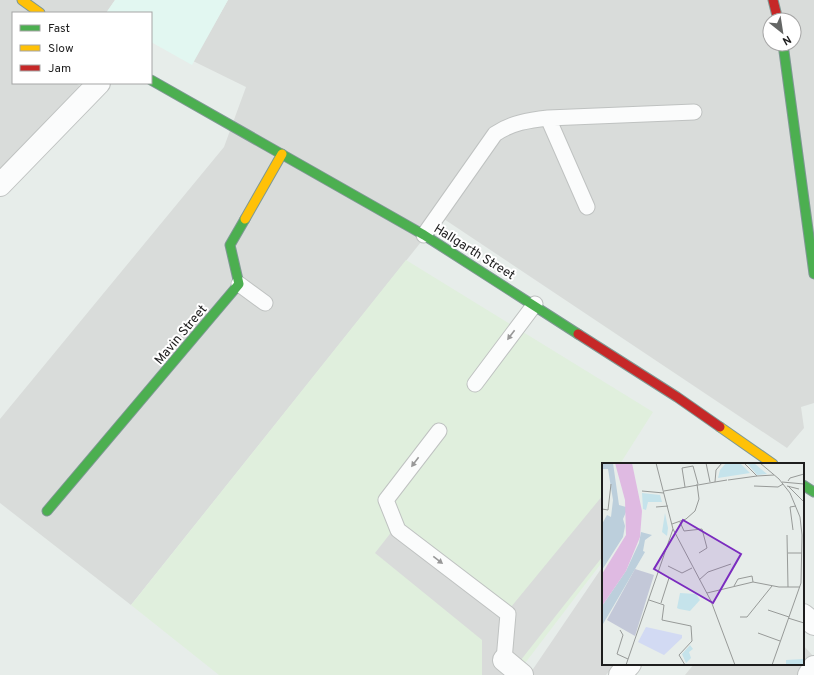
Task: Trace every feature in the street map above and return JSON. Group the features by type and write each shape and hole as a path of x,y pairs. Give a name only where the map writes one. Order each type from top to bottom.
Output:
{"street":[{"path":"22,0 39,12"},
{"path":"773,0 776,12"},
{"path":"784,52 814,274"},
{"name":"Hallgarth Street","path":"152,81 424,235 535,304 677,397 772,463"},
{"path":"0,185 98,84"},
{"path":"239,284 230,245 282,154"},
{"name":"Mavin Street","path":"47,511 239,284"},
{"path":"804,486 814,492"},
{"path":"804,617 814,624"},
{"path":"504,660 522,675"},
{"path":"620,675 629,665"},
{"path":"809,675 814,667"}],"lane":[{"path":"424,235 495,134 503,128 525,121 548,118 694,112"},
{"path":"548,118 587,207"},
{"path":"239,284 265,303"},
{"path":"474,384 535,304"},
{"path":"439,431 386,500 398,530 508,614 504,660"}],"shaded area":[{"path":"0,0 115,0 107,12 12,12 12,84 77,84 82,87 0,169"},
{"path":"115,0 228,0 192,65 152,43 152,12 107,12"},
{"path":"228,0 814,0 814,403 801,407 804,428 787,448 441,217 131,605 0,503 0,419 224,147 246,87 193,61"},
{"path":"406,260 653,412 621,463 602,463 602,562 516,675 219,675 131,605"},
{"path":"602,496 602,557 509,675 482,675 482,640 375,553 400,521 511,607"},
{"path":"602,567 602,665 614,665 606,675 529,675"},
{"path":"804,646 814,657 814,675 685,675 693,665 804,665"}],"traffic: fast":[{"path":"784,52 814,274"},
{"path":"152,81 424,235 578,334"},
{"path":"47,511 239,284 230,245 245,219"},
{"path":"804,486 814,492"}],"traffic: slow":[{"path":"22,0 39,12"},
{"path":"245,219 282,154"},
{"path":"720,427 772,463"}],"traffic: jam":[{"path":"773,0 776,12"},
{"path":"578,334 677,397 720,427"}]}
